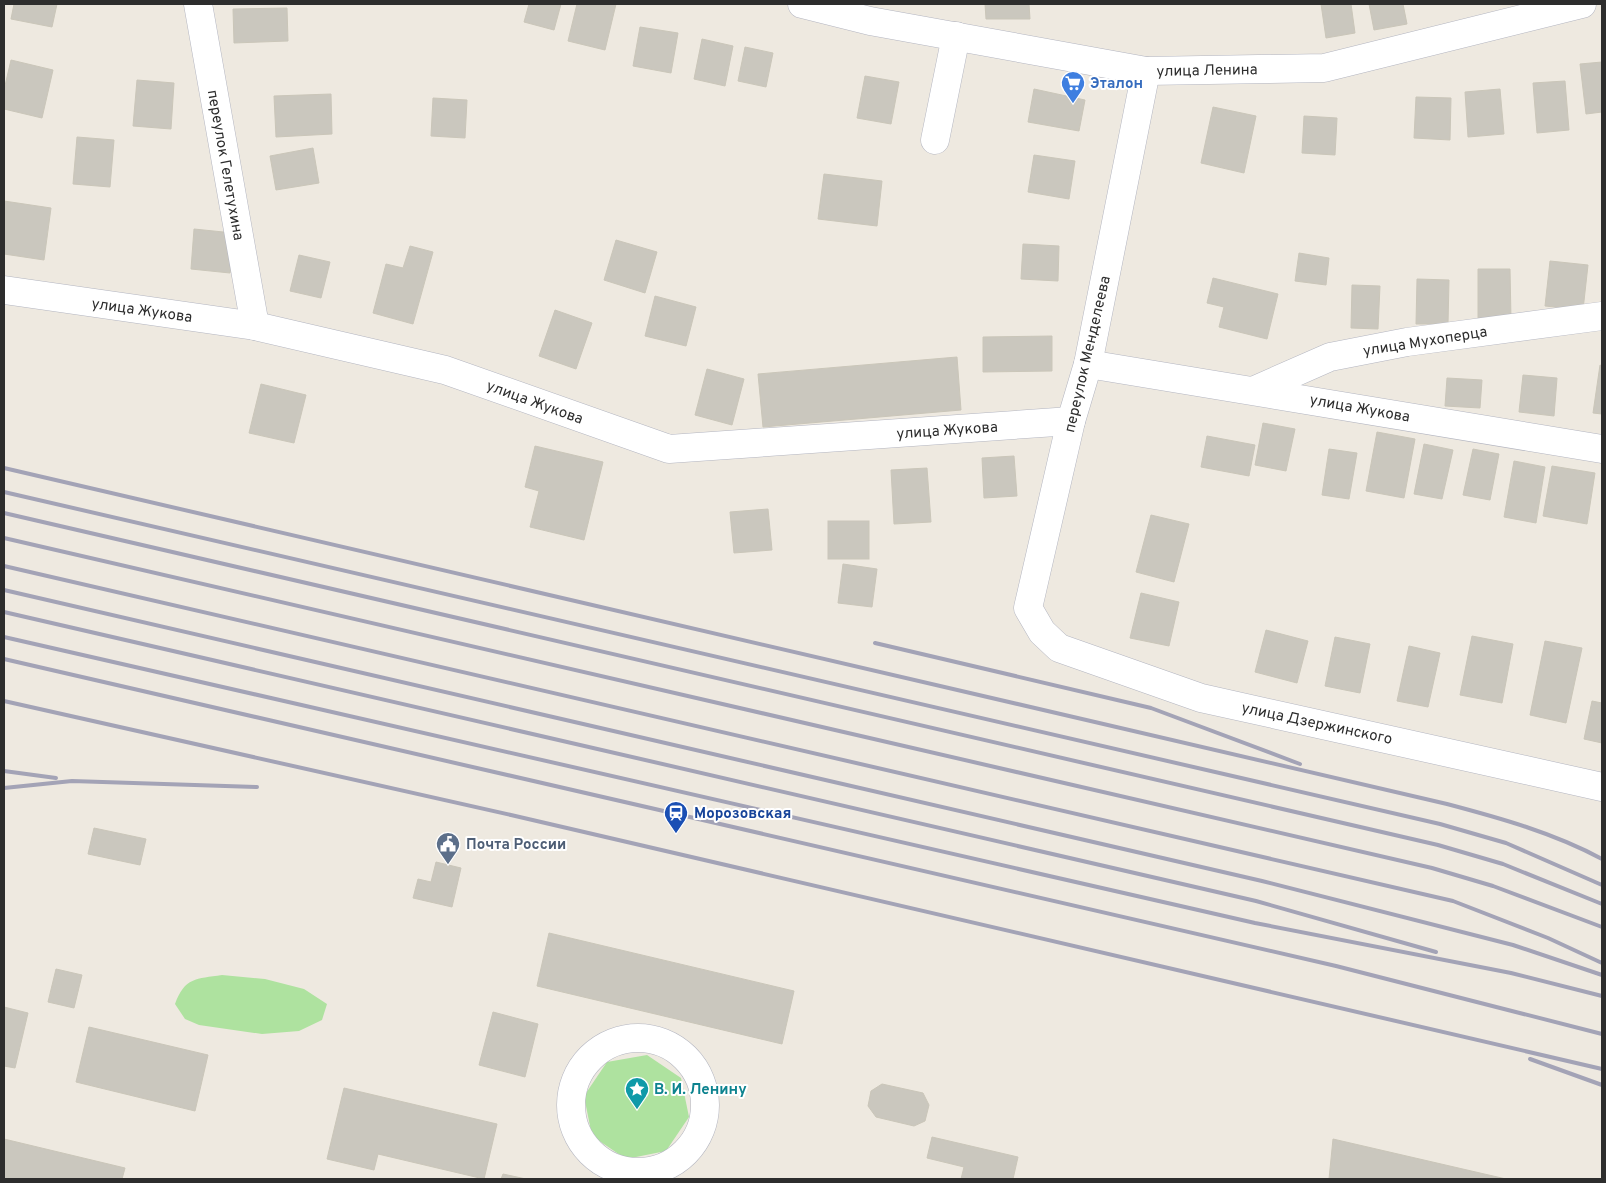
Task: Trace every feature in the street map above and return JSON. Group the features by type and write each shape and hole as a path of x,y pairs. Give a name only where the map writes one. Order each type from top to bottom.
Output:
{"street":[{"name":"переулок Гелетухина","path":"198,4 255,326"},
{"name":"улица Ленина","path":"802,4 870,21 1146,71 1324,68 1582,4"},
{"path":"935,140 956,36"},
{"name":"переулок Менделеева","path":"1042,632 1028,608 1071,421 1088,364 1146,71"},
{"name":"улица Жукова","path":"4,290 255,326 445,370 669,449 1071,421"},
{"name":"улица Мухоперца","path":"1255,390 1330,357 1407,342 1602,316"},
{"name":"улица Жукова","path":"1088,364 1255,390 1602,449"},
{"name":"улица Дзержинского","path":"1042,632 1059,648 1201,698 1602,787"},
{"path":"654,1039 685,1055 703,1085 705,1120 688,1152 658,1170 622,1175 591,1155 573,1125 572,1090 588,1059 610,1044 618,1040 654,1039"}],"green space":[{"path":"222,975 265,979 304,989 327,1004 322,1020 299,1031 262,1034 199,1025 185,1019 175,1004 187,984 198,979"},
{"path":"647,1055 681,1078 689,1117 666,1151 626,1159 592,1136 584,1096 607,1062"}],"building":[{"path":"14,4 57,4 52,27 11,19"},
{"path":"529,4 561,4 554,30 524,22"},
{"path":"577,4 616,4 605,50 568,41"},
{"path":"985,4 1029,4 1030,19 986,19"},
{"path":"1321,4 1351,4 1355,33 1326,38"},
{"path":"1369,4 1403,4 1407,24 1374,30"},
{"path":"287,8 288,41 234,43 233,9"},
{"path":"640,27 678,33 671,73 633,66"},
{"path":"702,39 733,46 725,86 694,79"},
{"path":"745,47 773,53 766,87 738,81"},
{"path":"11,60 53,70 42,118 4,109 4,90"},
{"path":"1602,62 1602,112 1586,114 1580,64"},
{"path":"865,76 899,82 891,124 857,118"},
{"path":"137,80 174,83 171,129 133,126"},
{"path":"1565,81 1569,130 1537,133 1533,83"},
{"path":"1034,89 1085,100 1079,131 1028,122"},
{"path":"1500,89 1504,134 1468,137 1465,92"},
{"path":"331,94 332,134 276,137 274,96"},
{"path":"1416,97 1451,98 1450,140 1414,138"},
{"path":"433,98 467,100 465,138 431,136"},
{"path":"1213,107 1256,116 1244,173 1201,163"},
{"path":"1304,116 1337,118 1335,155 1302,153"},
{"path":"77,137 114,140 110,187 73,184"},
{"path":"313,148 319,183 276,190 270,156"},
{"path":"1034,155 1075,161 1069,199 1028,192"},
{"path":"824,174 882,181 877,226 818,219"},
{"path":"4,201 51,208 44,260 4,254"},
{"path":"194,229 233,233 230,273 191,269"},
{"path":"616,240 657,252 645,293 604,280"},
{"path":"1023,244 1059,246 1058,281 1021,279"},
{"path":"410,246 433,252 413,324 373,313 386,264 403,268"},
{"path":"1299,253 1329,258 1326,285 1295,281"},
{"path":"299,255 330,262 321,298 290,291"},
{"path":"1550,261 1588,265 1583,310 1545,306"},
{"path":"1478,269 1510,269 1511,320 1478,320"},
{"path":"1213,278 1278,294 1267,339 1219,327 1224,307 1207,303"},
{"path":"1417,279 1449,280 1448,324 1416,324"},
{"path":"1352,285 1380,286 1378,329 1351,328"},
{"path":"655,296 696,307 686,346 645,336"},
{"path":"555,310 592,323 576,369 539,356"},
{"path":"1052,336 1052,371 983,372 983,337"},
{"path":"957,357 961,410 763,427 758,374"},
{"path":"1600,365 1602,366 1602,414 1593,413"},
{"path":"707,369 744,379 732,425 695,415"},
{"path":"1523,375 1557,378 1554,416 1519,412"},
{"path":"1447,378 1482,380 1480,408 1445,406"},
{"path":"261,384 306,395 294,443 249,433"},
{"path":"1263,423 1295,429 1286,471 1255,465"},
{"path":"1377,432 1415,439 1404,498 1366,491"},
{"path":"1207,436 1255,445 1249,476 1201,467"},
{"path":"1424,444 1453,450 1442,499 1414,494"},
{"path":"535,446 603,462 584,540 530,527 539,491 525,487"},
{"path":"1329,449 1357,453 1349,499 1322,495"},
{"path":"1473,449 1499,454 1490,500 1463,495"},
{"path":"1014,456 1017,496 984,498 982,458"},
{"path":"1514,461 1545,467 1536,523 1504,517"},
{"path":"1552,466 1595,473 1587,524 1543,516"},
{"path":"927,468 931,522 894,524 891,470"},
{"path":"768,509 772,550 734,553 730,512"},
{"path":"1151,515 1189,524 1174,582 1136,572"},
{"path":"828,521 869,521 869,559 828,559"},
{"path":"843,564 877,569 872,607 838,603"},
{"path":"1141,593 1179,602 1169,646 1130,638"},
{"path":"1266,630 1308,641 1297,683 1255,672"},
{"path":"1472,636 1513,644 1502,703 1460,695"},
{"path":"1335,637 1370,644 1360,693 1325,686"},
{"path":"1545,641 1582,648 1566,723 1530,715"},
{"path":"1409,646 1440,653 1428,707 1397,701"},
{"path":"1592,701 1602,703 1602,743 1584,739"},
{"path":"94,828 146,839 140,865 88,854"},
{"path":"436,862 461,868 452,907 413,898 418,879 431,882"},
{"path":"549,933 794,991 782,1044 537,986"},
{"path":"56,969 82,975 74,1008 48,1002"},
{"path":"4,1007 28,1013 15,1068 4,1066"},
{"path":"493,1012 538,1024 525,1077 479,1065"},
{"path":"89,1027 208,1055 195,1111 76,1082"},
{"path":"882,1084 923,1093 929,1105 925,1121 914,1126 876,1117 868,1106 871,1091"},
{"path":"344,1088 497,1124 484,1179 378,1154 374,1170 327,1159"},
{"path":"932,1137 1018,1157 1013,1179 961,1179 964,1167 927,1158"},
{"path":"4,1139 125,1168 122,1179 4,1179"},
{"path":"1333,1139 1506,1179 1329,1179"},
{"path":"503,1174 526,1179 501,1179"}],"railway":[{"path":"4,468 1447,804 1546,834 1602,859"},
{"path":"4,492 1440,824 1506,843 1602,885"},
{"path":"4,513 1438,845 1503,864 1602,904"},
{"path":"4,538 1432,868 1493,886 1602,927"},
{"path":"4,566 1453,901 1548,938 1602,963"},
{"path":"4,590 1262,881 1513,945 1602,975"},
{"path":"4,612 1256,901 1436,952"},
{"path":"4,637 1255,923 1511,973 1602,996"},
{"path":"875,643 1151,708 1300,764"},
{"path":"4,659 1336,966 1602,1034"},
{"path":"4,701 511,815 1602,1069"},
{"path":"4,771 56,778"},
{"path":"4,788 72,781 257,787"},
{"path":"1530,1059 1602,1085"}],"place":[{"name":"Эталон","path":"1073,104"},
{"name":"Морозовская","path":"676,834"},
{"name":"Почта России","path":"448,865"},
{"name":"В. И. Ленину","path":"637,1110"}]}
